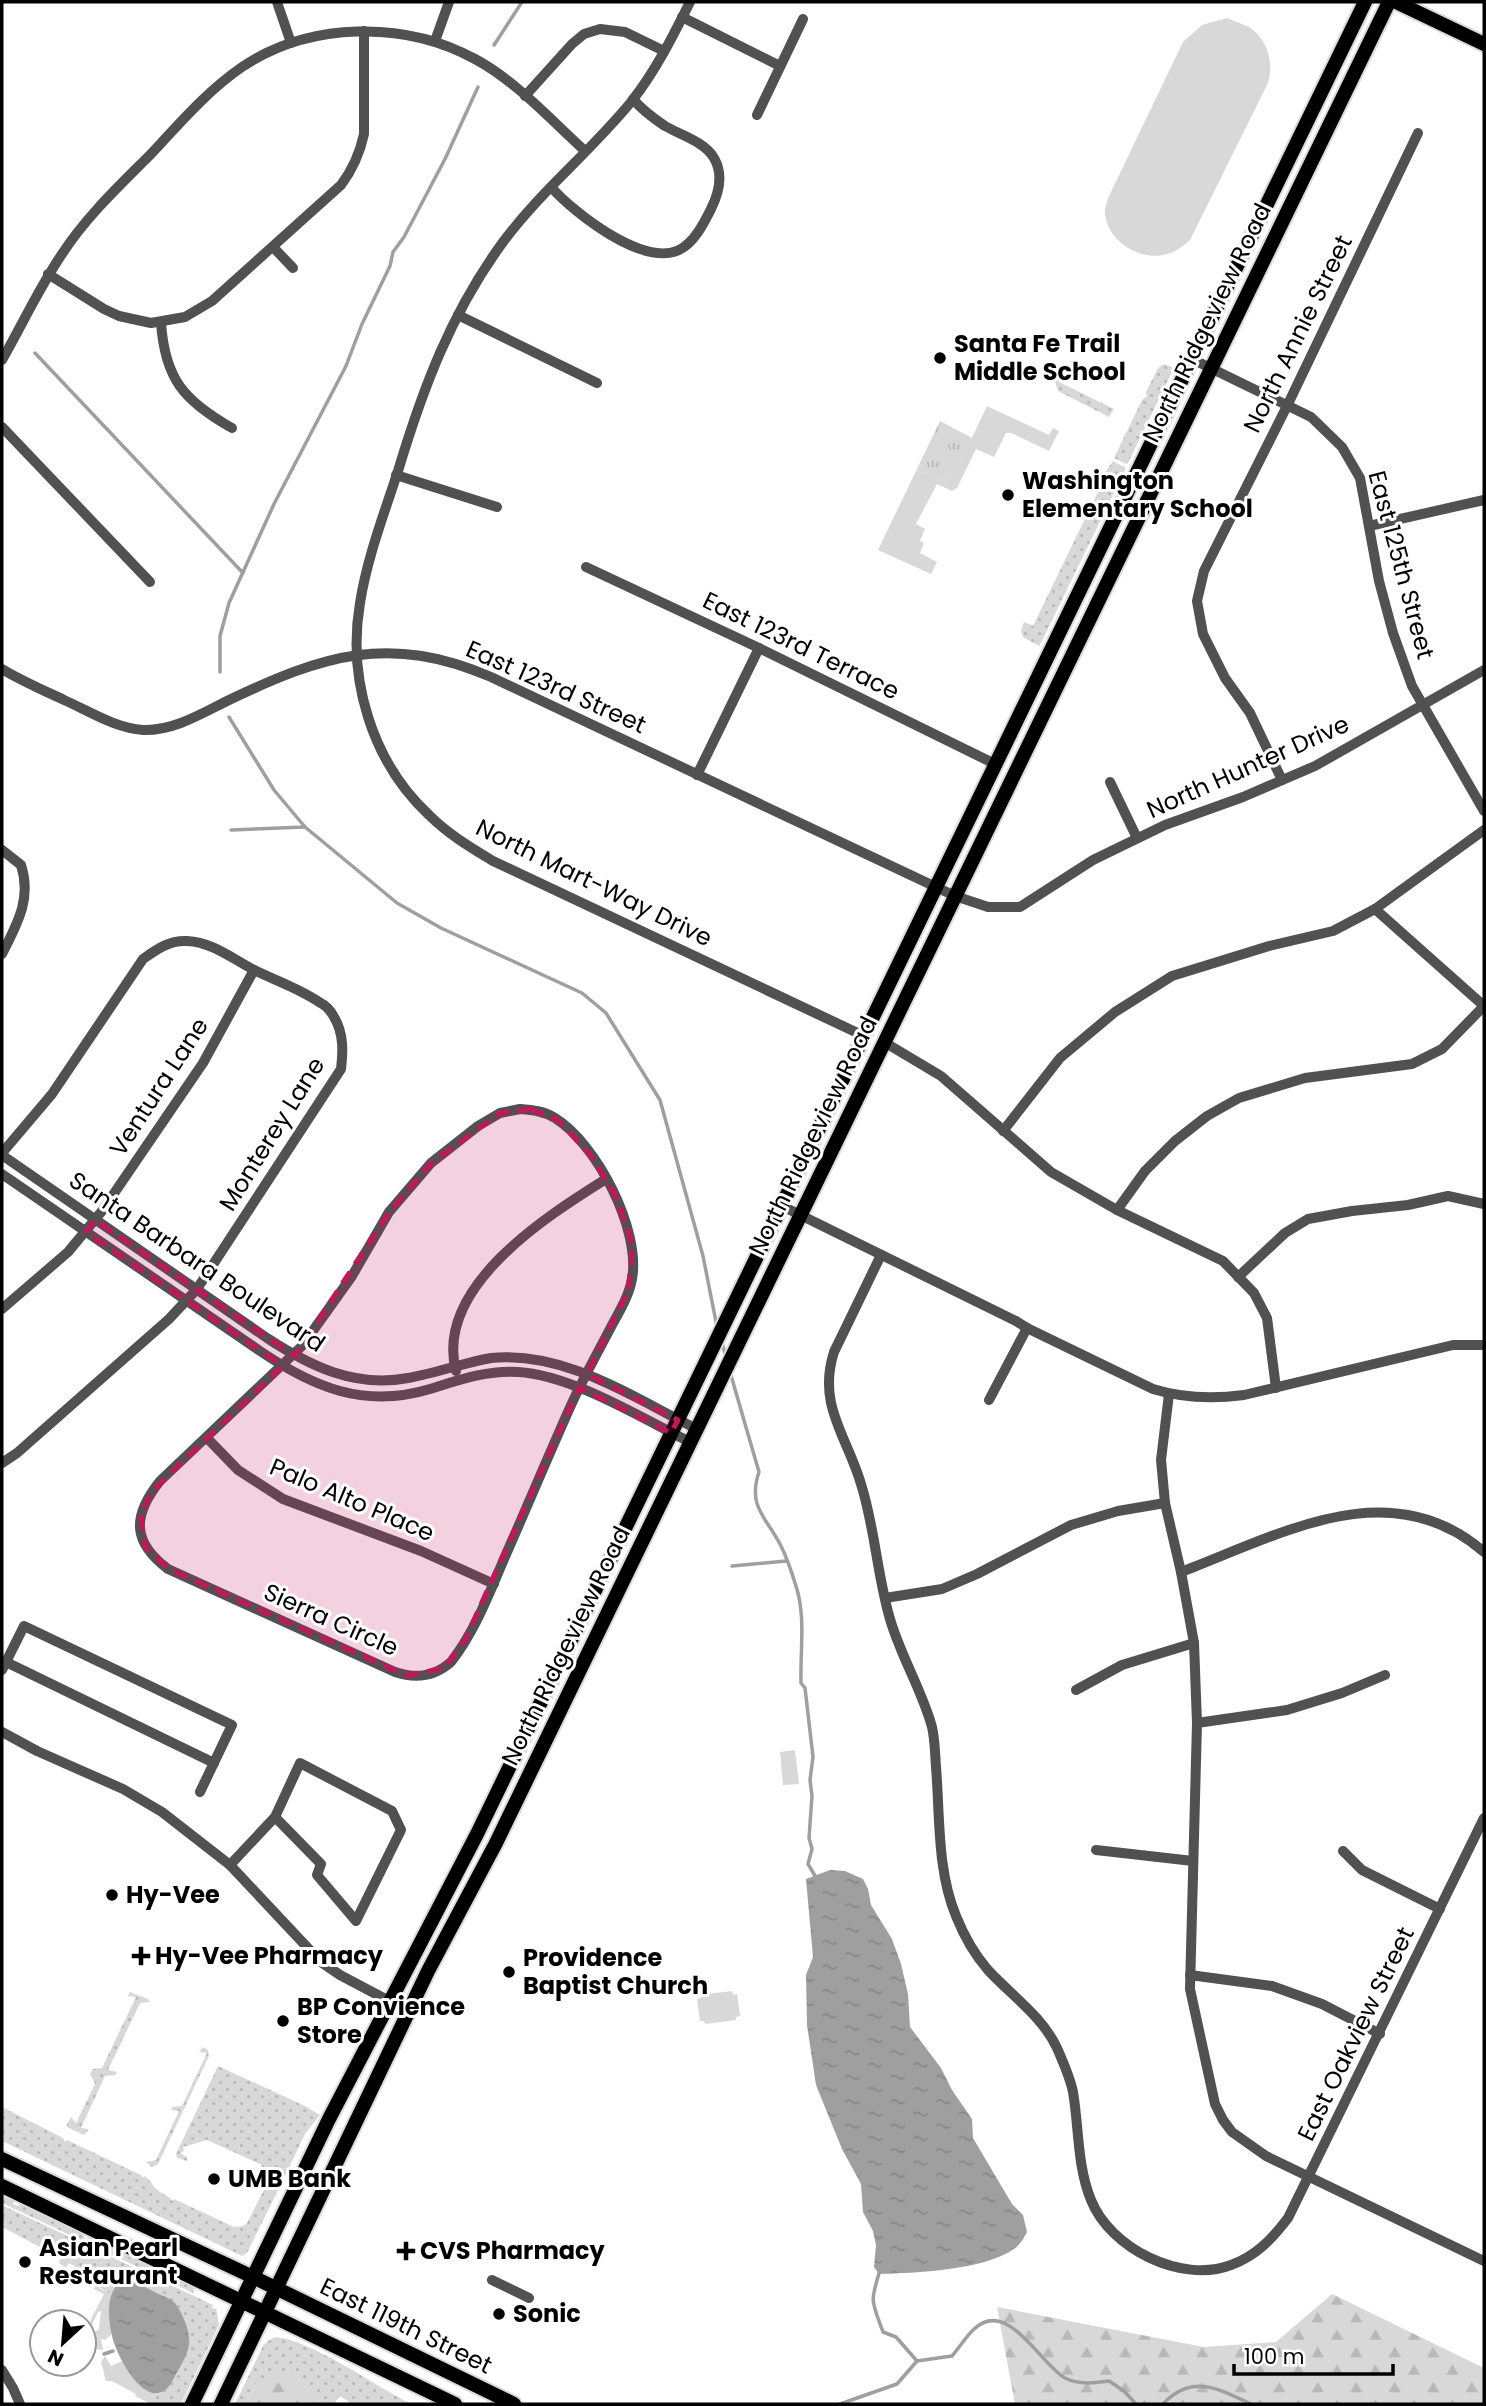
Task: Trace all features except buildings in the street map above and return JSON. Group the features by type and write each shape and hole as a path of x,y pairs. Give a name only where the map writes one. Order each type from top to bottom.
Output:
{"main road":[{"name":"North Ridgeview Road","path":"192,2404 330,2119 477,1834 1365,2"},
{"name":"North Ridgeview Road","path":"221,2404 428,1971 502,1830 1390,2"},
{"path":"1396,2 1484,44"},
{"path":"2,2159 253,2277"},
{"path":"2,2186 242,2300"},
{"name":"East 119th Street","path":"253,2277 514,2404"},
{"name":"East 119th Street","path":"242,2300 455,2404"}],"street":[{"path":"278,2 291,43"},
{"path":"435,41 449,2"},
{"name":"North Mart-Way Drive","path":"690,2 664,51 633,99 584,150 503,243 458,315 433,366 396,475 363,586 357,631 361,691 382,751 401,784 427,814 459,841 493,861 864,1036"},
{"path":"682,17 780,66"},
{"path":"757,115 803,19"},
{"path":"525,96 584,34 600,29 625,32 664,51"},
{"path":"48,274 104,309 138,321 161,323 185,317 202,308 341,185 355,164 364,134 364,31"},
{"path":"2,360 48,274 90,217 203,99 244,66 291,43 331,34 364,31 435,41 475,58 494,70 584,150"},
{"path":"551,187 579,215 640,248 660,254 677,251 691,242 710,212 719,189 720,174 714,158 706,148 647,114 633,99"},
{"name":"North Annie Street","path":"1282,780 1250,713 1225,678 1203,634 1197,601 1204,571 1289,404 1419,133"},
{"path":"273,247 293,268"},
{"path":"458,315 597,383"},
{"path":"161,323 167,362 181,390 207,414 232,428"},
{"name":"East 125th Street","path":"1192,359 1311,416 1342,447 1360,478 1379,581 1393,633 1412,686 1484,811"},
{"path":"2,427 150,582"},
{"path":"396,475 497,507"},
{"path":"1369,526 1484,500"},
{"name":"East 123rd Terrace","path":"586,567 760,648 997,765"},
{"path":"697,775 760,648"},
{"name":"East 123rd Street","path":"2,669 113,723 136,729 160,729 192,718 290,672 328,660 357,655 405,654 460,665 491,677 936,888"},
{"name":"North Hunter Drive","path":"936,888 988,907 1020,907 1093,860 1165,825 1315,766 1484,670"},
{"name":"North Hunter Drive","path":"1110,782 1137,838"},
{"path":"1003,1131 1060,1058 1115,1012 1172,976 1269,946 1333,931 1375,909 1484,830"},
{"path":"2,850 21,865 26,893 25,902 2,954"},
{"path":"1117,1210 1144,1171 1175,1142 1207,1116 1239,1098 1305,1078 1412,1064 1442,1049 1484,1006 1375,909"},
{"name":"Monterey Lane","path":"2,1154 52,1094 143,958 171,943 191,941 228,954 254,970 312,997 330,1011 342,1035 341,1069 197,1289 169,1319 17,1453 2,1463"},
{"name":"Ventura Lane","path":"2,1309 68,1252 95,1220 203,1063 254,970"},
{"path":"884,1042 941,1076 1051,1172 1117,1210 1223,1261 1254,1293 1267,1318 1276,1388"},
{"name":"Sierra Circle","path":"520,1109 549,1115 572,1133 592,1156 614,1193 629,1228 632,1245 633,1270 624,1301 579,1388 494,1584 464,1642 451,1662 423,1677 395,1672 168,1569 152,1557 145,1547 140,1531 140,1515 146,1500 160,1481 293,1355 329,1311 389,1212 411,1184 448,1147 500,1113 520,1109"},
{"name":"Santa Barbara Boulevard","path":"2,1154 293,1355 323,1370 348,1378 405,1379 491,1358 515,1357 553,1362 586,1374 693,1435"},
{"name":"Santa Barbara Boulevard","path":"2,1174 282,1366 317,1385 345,1393 410,1394 459,1379 492,1373 519,1372 549,1377 675,1426"},
{"path":"459,1379 452,1341 474,1290 495,1262 537,1225 606,1179"},
{"path":"1238,1277 1285,1233 1308,1219 1408,1205 1448,1196 1484,1204"},
{"path":"782,1206 1027,1328 1153,1389 1169,1394 1218,1398 1276,1388 1453,1345 1484,1345"},
{"path":"881,1255 834,1352 828,1390 836,1424 861,1483 893,1630 916,1679 933,1730 943,1857 954,1912 976,1955 1033,2013 1056,2047 1070,2080 1087,2189 1097,2214 1107,2227 1129,2246 1156,2260 1187,2269 1223,2267 1246,2258 1275,2235 1289,2218 1309,2177"},
{"path":"989,1400 1027,1328"},
{"path":"1169,1394 1161,1460 1165,1503 1194,1643 1197,1723 1190,1989 1215,2104 1232,2132 1249,2146 1484,2262"},
{"name":"Palo Alto Place","path":"207,1437 239,1471 283,1499 421,1551 494,1584"},
{"path":"885,1598 942,1589 1072,1525 1118,1511 1165,1503"},
{"path":"1181,1572 1325,1518 1365,1511 1403,1513 1440,1524 1484,1552"},
{"path":"200,1792 214,1763 232,1725 24,1626 4,1666 214,1763"},
{"path":"1076,1690 1122,1665 1194,1643"},
{"path":"1197,1723 1287,1710 1342,1693 1385,1675"},
{"path":"2,1732 153,1806 230,1865 321,1962 410,2012"},
{"path":"230,1865 275,1817 300,1763 392,1811 401,1830 356,1921 317,1875 321,1864 275,1817"},
{"name":"East Oakview Street","path":"1309,2177 1484,1818"},
{"path":"1096,1850 1193,1861"},
{"name":"East Oakview Street","path":"1343,1851 1362,1870 1440,1909"},
{"path":"1190,1975 1272,1986 1322,2004 1380,2034"},
{"path":"492,2280 529,2298"},
{"path":"2,2370 20,2404"}],"highlighted area":[{"path":"530,1109 558,1120 591,1156 614,1193 633,1245 628,1291 587,1374 678,1420 671,1433 579,1388 464,1642 444,1668 407,1676 168,1569 145,1547 140,1515 151,1492 282,1366 85,1232 95,1220 295,1356 389,1212 431,1163 500,1113"}],"green space":[{"path":"1227,18 1249,27 1261,38 1270,60 1268,83 1190,240 1167,254 1157,256 1137,252 1119,241 1107,224 1105,212 1108,198 1183,42 1202,25"},
{"path":"1164,364 1174,368 1126,464 1114,458 1142,400 1147,396 1146,392 1158,368"},
{"path":"1060,372 1062,374 1059,382 1114,409 1109,417 1058,391 1055,381"},
{"path":"987,406 1049,435 1053,428 1059,431 1049,451 1006,433 994,457 976,449 957,488 952,491 937,484 916,524 925,529 920,541 924,543 920,553 937,562 931,574 878,550 916,471 943,479 956,471"},
{"path":"940,421 972,438 955,473 942,479 916,471"},
{"path":"1113,461 1126,468 1039,646 1023,637 1021,631 1024,622 1033,626 1099,490 1090,485"},
{"path":"795,1750 799,1784 783,1785 780,1752"},
{"path":"732,1991 733,1995 737,1994 740,2016 736,2017 736,2020 705,2024 700,2021 697,1999 701,1998 700,1995"},
{"path":"130,1992 150,2002 140,2003 108,2070 117,2072 115,2075 105,2076 81,2128 89,2129 84,2135 67,2127 67,2124 71,2117 76,2123 93,2088 95,2083 90,2074 93,2069 102,2068 136,1997 128,1996"},
{"path":"203,2047 208,2050 209,2056 158,2164 152,2167 146,2162 156,2160 179,2111 171,2110 172,2107 182,2106 207,2053 199,2052"},
{"path":"218,2066 320,2115 305,2134 285,2176 271,2169 265,2170 260,2164 207,2140 183,2147 184,2151 180,2153 187,2157 187,2161 177,2158 176,2154"},
{"path":"2,2107 63,2138 65,2142 67,2140 143,2178 144,2176 157,2190 173,2201 174,2199 234,2227 247,2223 266,2186 267,2174 271,2172 284,2178 247,2253 242,2256 2,2141"},
{"path":"2,2193 15,2200 13,2204 18,2206 21,2202 80,2233 84,2239 90,2238 192,2286 195,2288 193,2293 2,2203"},
{"path":"2,2205 213,2305 212,2308 216,2307 219,2325 181,2404 151,2404 151,2397 163,2392 188,2334 175,2304 130,2281 108,2293 98,2286 103,2276 68,2261 66,2258 70,2252 63,2249 59,2255 47,2246 40,2247 2,2227"},
{"path":"63,2249 70,2252 66,2258 68,2260 104,2277 99,2288 108,2293 116,2286 110,2305 112,2334 105,2340 101,2339 103,2350 98,2349 101,2311 98,2312 97,2308 104,2294 94,2289 99,2279 69,2263 66,2268 59,2263"},
{"path":"1332,2294 1484,2368 1484,2404 1015,2404 997,2307 1204,2347 1276,2342"},
{"path":"276,2337 291,2340 325,2355 411,2404 352,2404 340,2396 334,2404 322,2404 295,2376 255,2384 246,2404 235,2404 263,2346"},
{"path":"105,2356 111,2366 122,2361 142,2387 160,2393 151,2397 151,2404 112,2381 106,2381 101,2362"},
{"path":"275,2373 295,2376 322,2404 246,2404 255,2383"}],"water":[{"path":"830,1870 845,1871 863,1879 871,1905 892,1939 901,1964 908,1994 910,2027 941,2068 972,2119 973,2138 1012,2204 1023,2215 1026,2234 1016,2247 1001,2256 968,2266 930,2271 879,2274 874,2267 876,2245 873,2231 863,2212 861,2184 842,2149 816,2085 807,2025 806,1975 813,1957 806,1879"},
{"path":"126,2281 138,2283 173,2301 187,2329 189,2339 186,2356 169,2386 159,2393 152,2393 137,2383 120,2358 114,2343 110,2299 116,2286"}],"waterway":[{"path":"494,45 522,2"},
{"path":"220,672 220,636 229,603 274,504 346,366 362,324 390,266 393,252 404,237 445,159 478,87"},
{"path":"35,353 243,573"},
{"path":"229,717 274,790 305,827 397,903 441,928 582,993 606,1013 660,1100 703,1256 717,1327"},
{"path":"231,830 305,827"},
{"path":"722,1342 726,1358"},
{"path":"730,1372 759,1472 755,1494 757,1503 783,1551 799,1598 802,1622 801,1683 805,1688 813,1757 809,1838 812,1849 808,1864 817,1879"},
{"path":"732,1566 786,1561"},
{"path":"880,2270 873,2301 883,2332 896,2337 917,2361"},
{"path":"840,2404 897,2384 917,2361 952,2356 973,2330 986,2322 998,2321 1022,2336 1065,2378 1081,2383 1109,2381 1124,2391 1136,2404"},
{"path":"104,2354 113,2351"},
{"path":"1163,2404 1174,2394 1195,2386 1217,2389 1251,2404"}],"place":[{"name":"Santa Fe Trail Middle School","path":"940,358"},
{"name":"Washington Elementary School","path":"1008,495"},
{"name":"Hy-Vee","path":"112,1895"},
{"name":"Hy-Vee Pharmacy","path":"141,1956"},
{"name":"Providence Baptist Church","path":"509,1972"},
{"name":"BP Convience Store","path":"283,2021"},
{"name":"UMB Bank","path":"214,2179"},
{"name":"CVS Pharmacy","path":"406,2251"},
{"name":"Asian Pearl Restaurant","path":"25,2262"},
{"name":"Sonic","path":"499,2314"}]}
